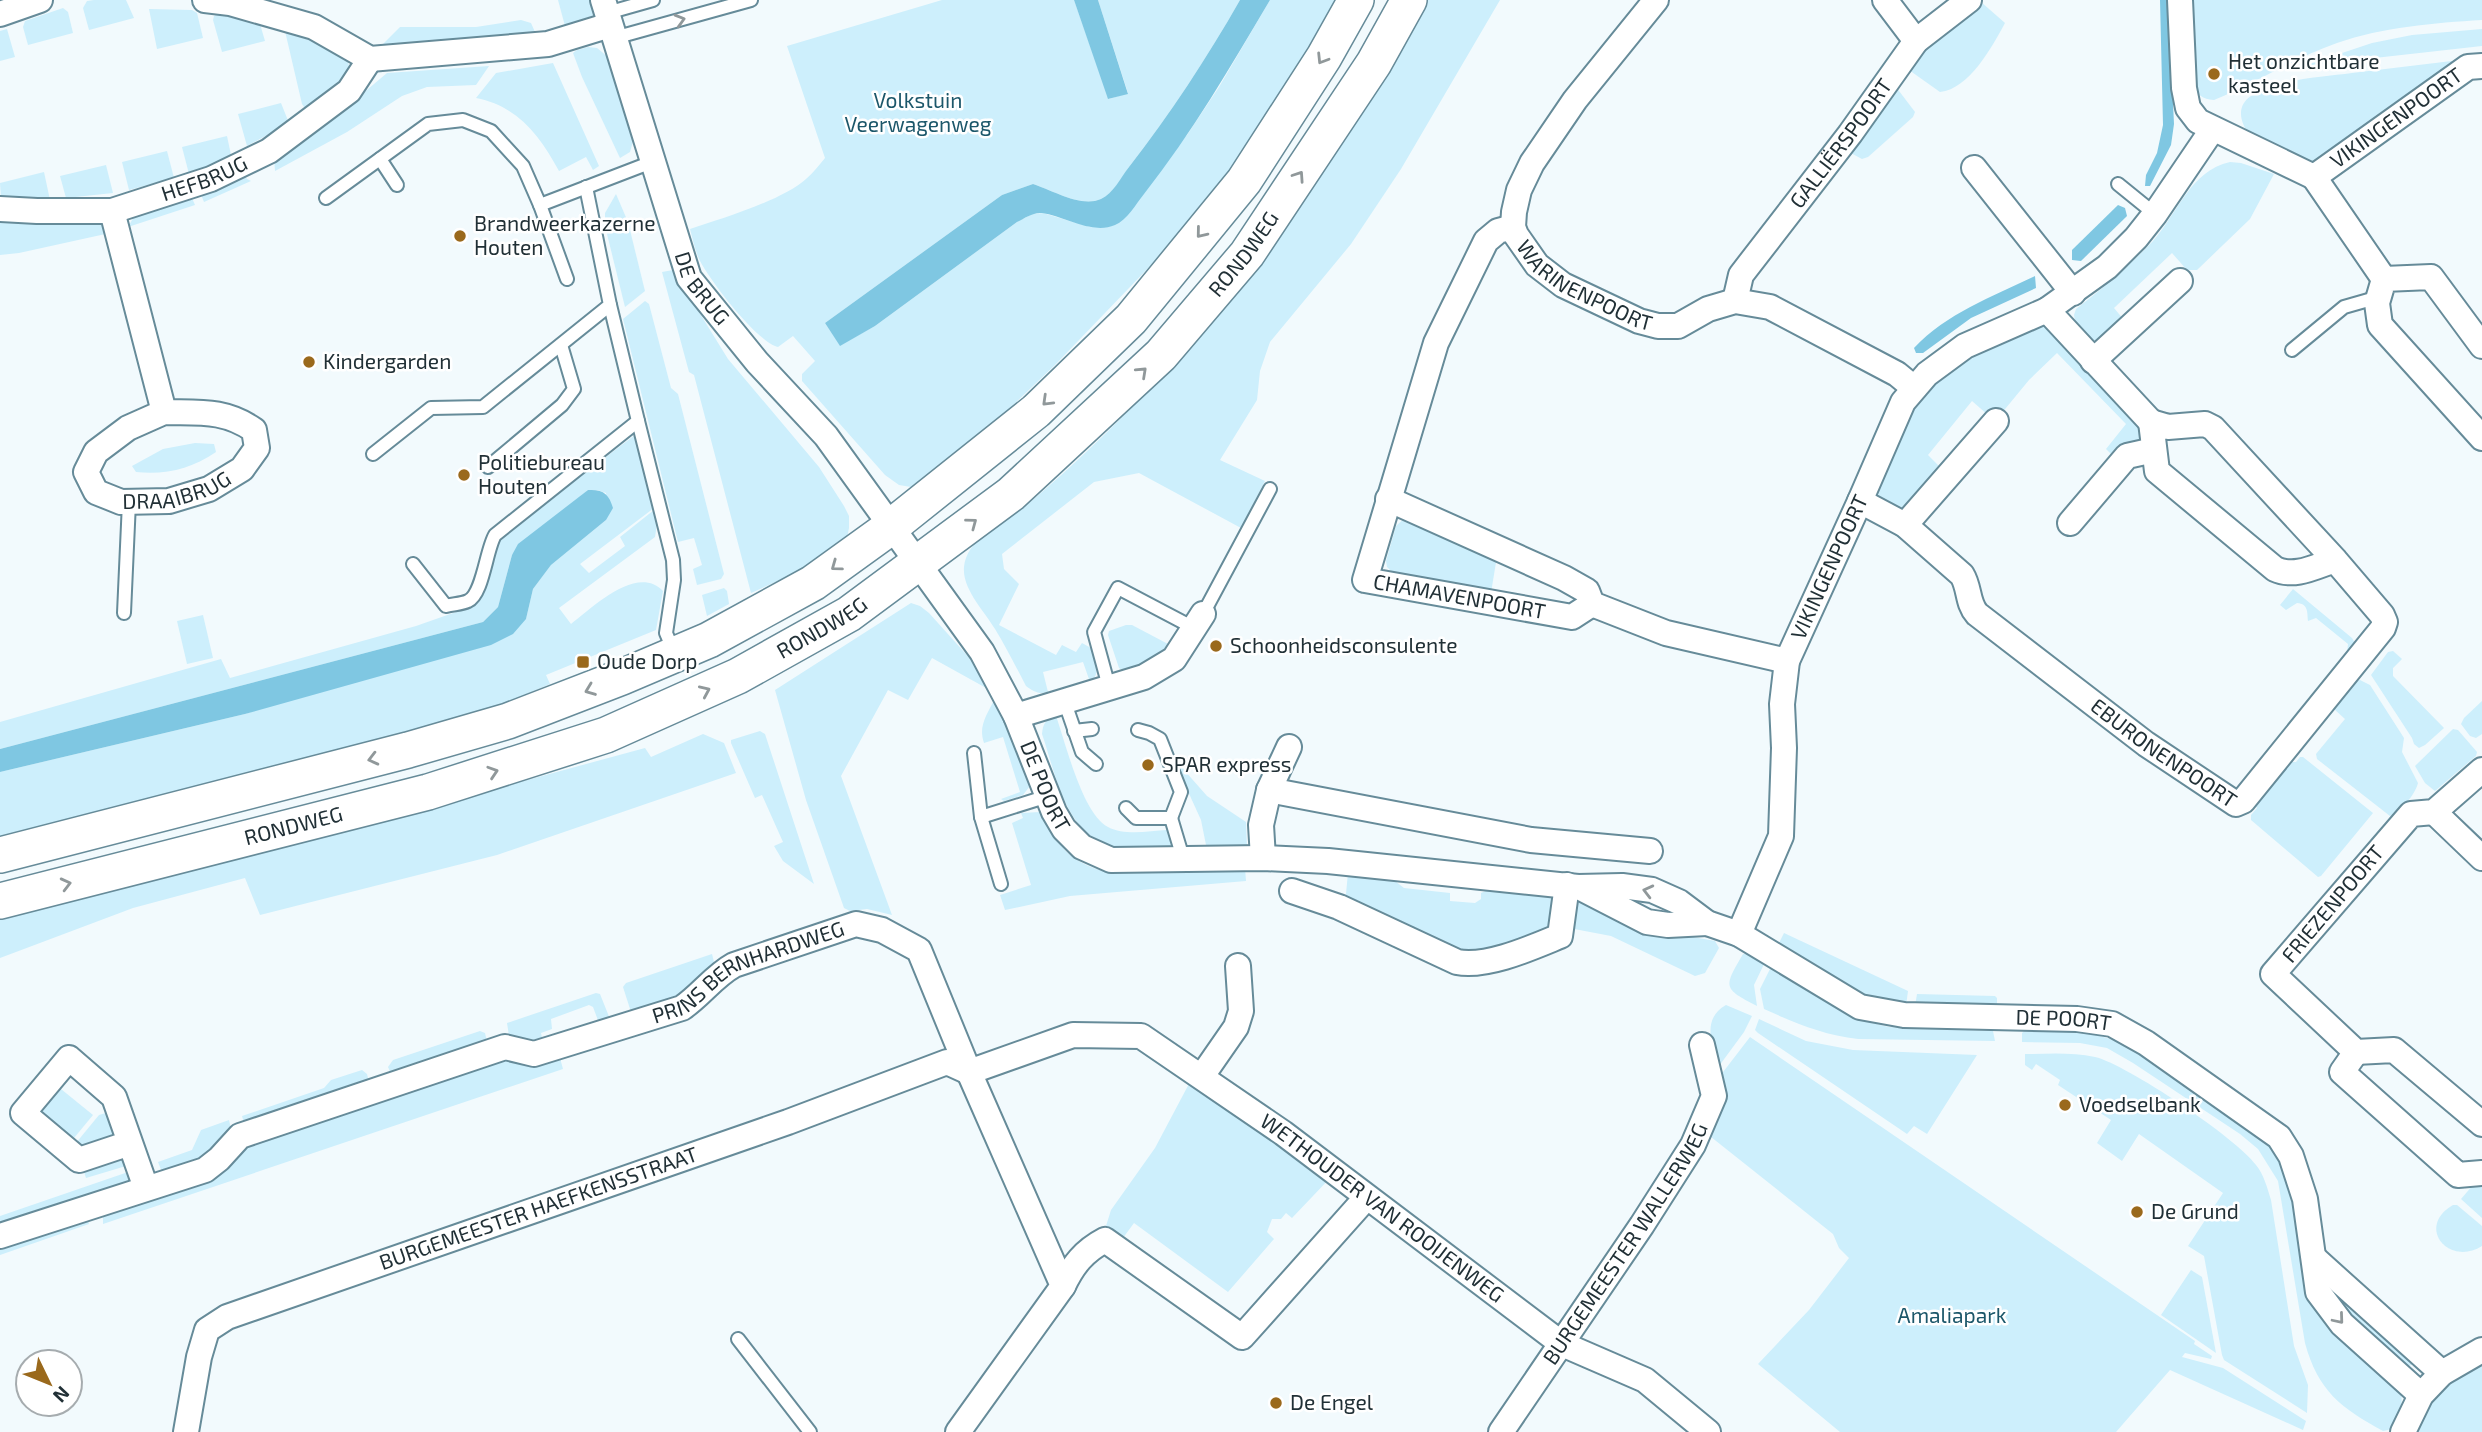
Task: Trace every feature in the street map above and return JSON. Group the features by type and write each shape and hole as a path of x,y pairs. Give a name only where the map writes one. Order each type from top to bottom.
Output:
{"main road":[{"name":"RONDWEG","path":"0,855 421,747 508,721 675,655 813,583 892,526 1036,411 1131,319 1244,181 1324,57 1356,0"},
{"name":"RONDWEG","path":"0,901 428,792 606,735 738,676 849,614 1011,494 1161,355 1247,254 1374,63 1409,0"}],"street":[{"path":"0,14 40,0"},
{"path":"205,0 230,3 314,27 370,59 548,44 609,19"},
{"name":"WARINENPOORT","path":"1656,0 1576,100 1532,163 1519,190 1513,227 1537,265 1563,285 1639,321 1658,326 1678,326 1708,309 1735,301 1770,307 1897,374 1914,388"},
{"path":"1885,0 1916,41"},
{"name":"GALLIËRSPOORT","path":"1735,301 1741,275 1850,134 1916,41 1969,0"},
{"path":"2180,0 2184,88 2188,108 2198,121 2212,130"},
{"name":"DE BRUG","path":"609,19 689,278 757,362 826,436 918,564"},
{"name":"HEFBRUG","path":"0,209 112,211 211,179 269,151 349,91 370,59"},
{"name":"VIKINGENPOORT","path":"2314,177 2468,67 2482,66"},
{"name":"VIKINGENPOORT","path":"1739,934 1781,836 1784,748 1782,704 1787,661 1903,402 1927,374 1965,346 2047,310 2107,267 2155,214 2212,130 2314,177 2382,288"},
{"path":"1974,168 2073,293"},
{"path":"112,211 164,412"},
{"name":"CHAMAVENPOORT","path":"1513,227 1498,231 1486,241 1436,343 1365,580 1572,617 1592,604"},
{"path":"2482,346 2431,277 2382,288 2377,303 2380,325 2482,438"},
{"path":"2093,361 2179,281"},
{"path":"2047,310 2151,422 2157,471 2162,476 2275,569 2286,574 2295,573 2335,560"},
{"name":"DRAAIBRUG","path":"164,412 209,412 239,420 254,430 257,448 242,469 209,489 169,501 121,502 96,492 86,472 96,452 128,428 164,412"},
{"path":"1905,525 1996,421"},
{"name":"EBURONENPOORT","path":"1860,501 1905,525 1962,575 1967,584 1970,603 1977,614 2146,744 2236,804 2243,801 2383,628 2385,622 2382,615 2359,595 2335,560 2258,482 2213,428 2205,424 2168,427 2151,422"},
{"path":"2070,523 2127,456 2154,450"},
{"name":"CHAMAVENPOORT","path":"1388,499 1564,578 1587,591 1592,604 1666,633 1787,661"},
{"name":"DE POORT","path":"918,564 982,652 1016,716 1064,829 1082,847 1111,860 1263,858 1328,861 1573,886 1647,922 1668,925 1707,923 1739,934 1860,1007 1904,1015 2077,1019 2112,1024 2135,1037 2279,1137 2291,1156 2305,1199 2318,1292 2342,1324 2421,1395"},
{"path":"1016,716 1144,677 1161,669 1174,659 1198,621"},
{"path":"1263,858 1261,825 1269,790 1290,747"},
{"name":"FRIEZENPOORT","path":"2357,1052 2273,974 2411,814 2434,812 2482,770"},
{"path":"1269,790 1531,840 1650,851"},
{"path":"2434,812 2482,858"},
{"path":"1529,881 1531,840"},
{"path":"1292,891 1339,907 1457,962 1468,964 1529,949 1560,936 1573,886"},
{"name":"PRINS BERNHARDWEG","path":"0,1236 205,1170 240,1136 505,1047 534,1054 682,1007 698,997 720,973 734,965 856,924 882,930 919,950 968,1072 1063,1286"},
{"path":"1202,1076 1236,1027 1241,1012 1238,966"},
{"name":"WETHOUDER VAN ROOIJENWEG","path":"968,1072 1073,1035 1141,1036 1283,1133 1562,1344 1645,1380 1708,1432"},
{"name":"BURGEMEESTER WALLERWEG","path":"1501,1432 1693,1145 1714,1096 1702,1045"},
{"path":"2482,1124 2394,1050 2357,1052 2342,1073 2458,1175 2482,1173"},
{"name":"BURGEMEESTER HAEFKENSSTRAAT","path":"186,1432 199,1357 207,1330 227,1317 788,1122 947,1062 968,1072"},
{"path":"130,1143 146,1188"},
{"path":"958,1432 1063,1286 1078,1260 1093,1246 1105,1240 1242,1337 1366,1198"},
{"path":"2314,1258 2442,1373"},
{"path":"2403,1432 2421,1395 2442,1373 2482,1350"}],"lane":[{"path":"609,19 653,0"},
{"path":"609,19 751,0"},
{"path":"326,198 428,124 463,120 491,131 523,166 567,279"},
{"path":"380,159 397,185"},
{"path":"540,205 652,162"},
{"path":"2118,184 2155,214"},
{"path":"586,187 610,305 673,560 674,580 666,632 675,655"},
{"path":"2292,350 2344,307 2382,288"},
{"path":"373,454 431,408 483,407 610,305"},
{"path":"488,467 562,405 574,389 561,345"},
{"path":"413,564 446,606 469,601 477,594 490,544 495,535 638,421"},
{"path":"1109,687 1094,632 1118,588 1198,621 1270,489"},
{"path":"124,613 129,502"},
{"path":"1064,700 1082,751 1096,764"},
{"path":"1074,731 1091,729"},
{"path":"1138,730 1160,740 1181,792 1171,818 1183,858"},
{"path":"974,753 981,817 1001,884"},
{"path":"981,817 1048,796"},
{"path":"1126,808 1136,818 1171,818"},
{"path":"738,1339 810,1432"}],"green space":[{"path":"126,0 134,18 89,30 83,8 87,1"},
{"path":"558,0 596,0 596,14 592,18 565,26"},
{"name":"Volkstuin Veerwagenweg","path":"942,0 1074,0 1109,99 1128,93 1098,0 1240,0 1159,127 1109,193 1093,201 1076,200 1033,184 1002,195 825,323 840,345 875,326 1017,222 1032,214 1043,213 1090,227 1187,135 1219,87 1270,0 1344,0 1276,113 1179,236 1009,409 911,487 899,485 885,475 802,381 802,374 815,361 793,336 778,347 769,343 735,310 700,261 690,229 783,194 806,179 825,158 787,46"},
{"path":"1425,0 1500,0 1401,169 1351,244 1270,342 1260,371 1257,400 1220,460 1265,481 1241,528 1139,473 1094,482 1002,554 1004,569 1019,584 999,625 1056,655 1062,645 1076,652 1082,643 1091,648 1096,662 1096,674 1090,682 1083,662 1043,672 1048,692 1039,693 1031,689 1026,686 967,584 964,567 972,548 978,540 1023,508 1064,473 1178,359"},
{"path":"2189,0 2482,0 2482,20 2409,27 2372,33 2337,43 2214,100 2201,96 2193,85"},
{"path":"1981,2 2005,23 1986,55 1970,75 1951,89 1940,92 1909,70 1932,40"},
{"path":"63,8 68,12 73,33 28,45 23,27 25,21"},
{"path":"149,9 192,10 197,13 203,38 157,49"},
{"path":"220,12 260,24 265,41 222,52 213,20"},
{"path":"521,20 531,23 535,32 423,46 382,45 400,27 476,27"},
{"path":"7,29 15,57 0,61 0,31"},
{"path":"2482,29 2482,46 2303,66 2372,43 2412,35"},
{"path":"285,31 326,46 348,62 349,75 307,111 302,104"},
{"path":"588,47 597,48 608,57 634,138 630,152 620,158 573,53"},
{"path":"2460,60 2315,165 2249,134 2243,124 2241,109 2246,100 2262,90 2286,82"},
{"path":"553,63 599,166 593,170 586,157 559,171 544,146 516,115 491,102 476,98 496,73"},
{"path":"489,66 476,85 427,87 402,96 347,132 275,171 274,158 348,106 387,73"},
{"path":"1896,87 1915,112 1913,117 1868,157 1862,159 1847,151"},
{"path":"281,103 289,123 247,146 238,114"},
{"path":"227,136 231,155 189,174 182,147"},
{"path":"167,151 174,178 129,190 122,162"},
{"path":"2230,162 2274,174 2250,219 2197,270 2187,270 2172,253 2114,308 2124,320 2098,347 2081,337 2086,332 2075,321 2076,309 2153,241 2186,194 2205,174"},
{"path":"106,165 113,193 66,198 60,176"},
{"path":"44,172 50,200 1,198 0,183"},
{"path":"244,174 251,181 204,202 200,192"},
{"path":"616,194 628,222 645,291 625,307 605,226 605,213"},
{"path":"191,196 195,205 128,227 136,213"},
{"path":"0,220 95,220 106,226 110,233 0,255"},
{"path":"673,270 728,359 819,467 849,516 846,543 838,554 751,593 694,375 689,372 662,272"},
{"path":"645,301 649,304 671,388 678,394 724,574 721,579 697,585 693,569 702,565 694,538 678,542 623,319"},
{"path":"2029,326 2044,326 2054,333 2139,424 2139,445 2114,457 2106,449 2126,424 2057,353 2029,380 2001,414 1988,415 1972,401 1928,455 1941,468 1901,511 1882,503 1877,493 1897,439 1917,405 1944,376 1993,344"},
{"path":"635,435 654,508 580,564 589,573 625,546 620,537 654,510 657,524 655,537 559,608 571,624 615,591 641,582 652,584 663,591 656,630 546,675 550,684 448,728 0,844 0,772 245,714 526,619 533,589 551,565 606,520 606,493 588,490 512,555 498,607 483,622 0,749 0,722 221,659 230,678 416,626 473,606 480,600 498,538"},
{"path":"195,443 214,444 216,452 188,467 158,473 136,472 132,466 163,449"},
{"path":"1406,517 1497,556 1491,593 1395,575 1387,567 1386,561 1396,526"},
{"path":"724,588 729,604 707,616 702,595"},
{"path":"2293,589 2352,638 2355,643 2347,653 2348,644 2316,618 2308,621 2304,605 2297,603 2286,610 2280,605"},
{"path":"911,603 929,613 992,683 1033,782 1023,795 1004,801 1001,799 1020,792 1003,737 984,743 982,737 986,716 994,700 988,689 932,658 908,700 888,690 841,776 892,915 867,909 850,911 844,908 806,800 775,690"},
{"path":"203,615 213,658 187,664 177,621"},
{"path":"1132,625 1168,644 1164,658 1124,671 1119,668 1108,635 1109,631"},
{"path":"2393,651 2402,659 2393,668 2393,676 2444,728 2419,748 2371,675 2388,652"},
{"path":"2360,680 2370,685 2404,738 2402,752 2418,783 2407,802 2390,816 2317,759 2316,754 2345,719 2334,709 2355,681"},
{"path":"2482,701 2482,734 2476,738 2470,736 2461,724"},
{"path":"1056,716 1083,793 1099,819 1115,830 1167,830 1172,833 1173,843 1168,848 1114,847 1097,841 1084,830 1065,801 1042,734 1046,722"},
{"path":"2453,729 2458,730 2477,752 2476,756 2435,791 2425,783 2415,766"},
{"path":"760,731 765,734 814,884 783,861 774,846 783,842 762,795 755,798 731,743 731,740"},
{"path":"703,734 724,743 736,773 497,855 260,915 245,878 133,908 0,958 0,917 369,823 645,748 651,757"},
{"path":"2300,757 2373,813 2318,877 2251,820 2251,815 2257,808 2254,804 2289,762 2296,762"},
{"path":"1177,762 1207,796 1246,822 1247,847 1212,848 1206,845 1201,820"},
{"path":"1040,812 1065,850 1077,860 1098,870 1106,872 1245,868 1246,881 1070,896 1005,910 1000,895 1031,885 1012,823 1023,818 1021,813"},
{"path":"1348,873 1390,877 1404,888 1450,893 1450,901 1475,903 1481,899 1481,893 1492,888 1551,895 1547,935 1477,958 1345,904"},
{"path":"1577,899 1682,935 1715,941 1719,948 1705,973 1695,976 1611,936 1569,928"},
{"path":"1784,933 1908,991 1906,1006 1880,1002 1853,991 1779,943"},
{"path":"712,954 714,962 684,996 631,1012 623,987 626,983"},
{"path":"1743,954 1765,962 1754,985 1757,1006 1737,995 1730,986 1732,974"},
{"path":"1772,965 1828,1002 1873,1023 1889,1027 1993,1031 1995,1041 1858,1039 1810,1028 1764,1009 1760,989"},
{"path":"596,993 600,994 610,1019 599,1023 593,1007 589,1005 551,1019 552,1029 541,1033 543,1042 509,1036 507,1023"},
{"path":"1917,994 1995,996 1997,1006 1915,1006"},
{"path":"1726,1005 1752,1016 1744,1032 1719,1066 1710,1033 1713,1017"},
{"path":"1759,1019 1806,1041 1853,1050 1977,1055 1927,1134 1914,1126 1907,1134 1758,1033 1755,1030"},
{"path":"2025,1030 2091,1034 2130,1047 2253,1129 2275,1152 2292,1188 2308,1276 2401,1391 2400,1416 2394,1426 2383,1431 2343,1406 2324,1386 2310,1360 2278,1181 2258,1149 2240,1134 2107,1048 2080,1043 2022,1042 2022,1033"},
{"path":"480,1031 485,1033 487,1042 391,1074 388,1067 393,1060"},
{"name":"Amaliapark","path":"1750,1037 2195,1341 2194,1344 2212,1356 2211,1359 2185,1353 2182,1357 2223,1368 2306,1421 2303,1430 2170,1370 2116,1432 1840,1432 1758,1364 1809,1310 1849,1258 1839,1248 1833,1234 1706,1133 1720,1076"},
{"path":"2025,1054 2078,1054 2095,1057 2131,1073 2205,1121 2228,1138 2256,1165 2271,1200 2294,1346 2308,1385 2307,1413 2224,1360 2222,1355 2204,1256 2188,1246 2223,1193 2139,1134 2122,1161 2097,1143 2111,1120 2058,1085 2060,1080 2036,1064 2032,1070 2025,1065"},
{"path":"560,1058 563,1069 103,1224 103,1211 227,1169 250,1144 499,1059"},
{"path":"362,1070 367,1074 369,1082 244,1123 242,1116 324,1088 331,1080"},
{"path":"1191,1080 1332,1176 1292,1218 1286,1213 1281,1219 1272,1219 1267,1232 1274,1239 1228,1292 1134,1223 1123,1238 1106,1226 1111,1210 1155,1148"},
{"path":"56,1085 93,1115 74,1138 41,1111 40,1107"},
{"path":"109,1112 115,1134 112,1140 82,1147 76,1143 99,1115"},
{"path":"229,1120 231,1129 203,1158 162,1172 158,1162 192,1150 201,1130"},
{"path":"123,1156 126,1166 86,1178 82,1166"},
{"path":"131,1171 132,1180 129,1183 0,1227 0,1216"},
{"path":"2482,1182 2482,1218 2461,1199 2473,1185"},
{"path":"2457,1205 2482,1226 2482,1246 2458,1252 2441,1242 2437,1224 2442,1214"},
{"path":"87,1217 89,1224 0,1255 0,1247"},
{"path":"2191,1270 2202,1277 2216,1353 2161,1315"},
{"path":"2323,1278 2415,1363 2409,1366 2399,1363 2344,1315"},
{"path":"2482,1363 2482,1432 2414,1432 2428,1408 2442,1392"}],"water":[{"path":"1074,0 1098,0 1128,94 1108,99"},
{"path":"1240,0 1270,0 1195,123 1162,171 1123,219 1115,225 1097,228 1035,213 1017,222 875,326 840,346 825,323 1002,195 1033,184 1076,200 1093,201 1109,193 1188,85"},
{"path":"2160,0 2168,0 2174,124 2171,145 2150,186 2145,186 2146,175 2157,153 2163,125"},
{"path":"2118,205 2125,208 2127,216 2081,261 2072,260 2072,250"},
{"path":"2035,276 2036,288 1971,318 1923,353 1916,353 1914,348 1955,315"},
{"path":"588,490 598,490 610,499 613,508 606,520 551,565 533,589 526,619 513,634 491,645 245,714 0,772 0,749 483,622 498,607 512,555 518,544"}],"place":[{"name":"Het onzichtbare kasteel","path":"2214,74"},
{"name":"Brandweerkazerne Houten","path":"460,236"},
{"name":"Kindergarden","path":"309,362"},
{"name":"Politiebureau Houten","path":"464,475"},
{"name":"Schoonheidsconsulente","path":"1216,646"},
{"name":"Oude Dorp","path":"583,662"},
{"name":"SPAR express","path":"1148,765"},
{"name":"Voedselbank","path":"2065,1105"},
{"name":"De Grund","path":"2137,1212"},
{"name":"De Engel","path":"1276,1403"}]}
